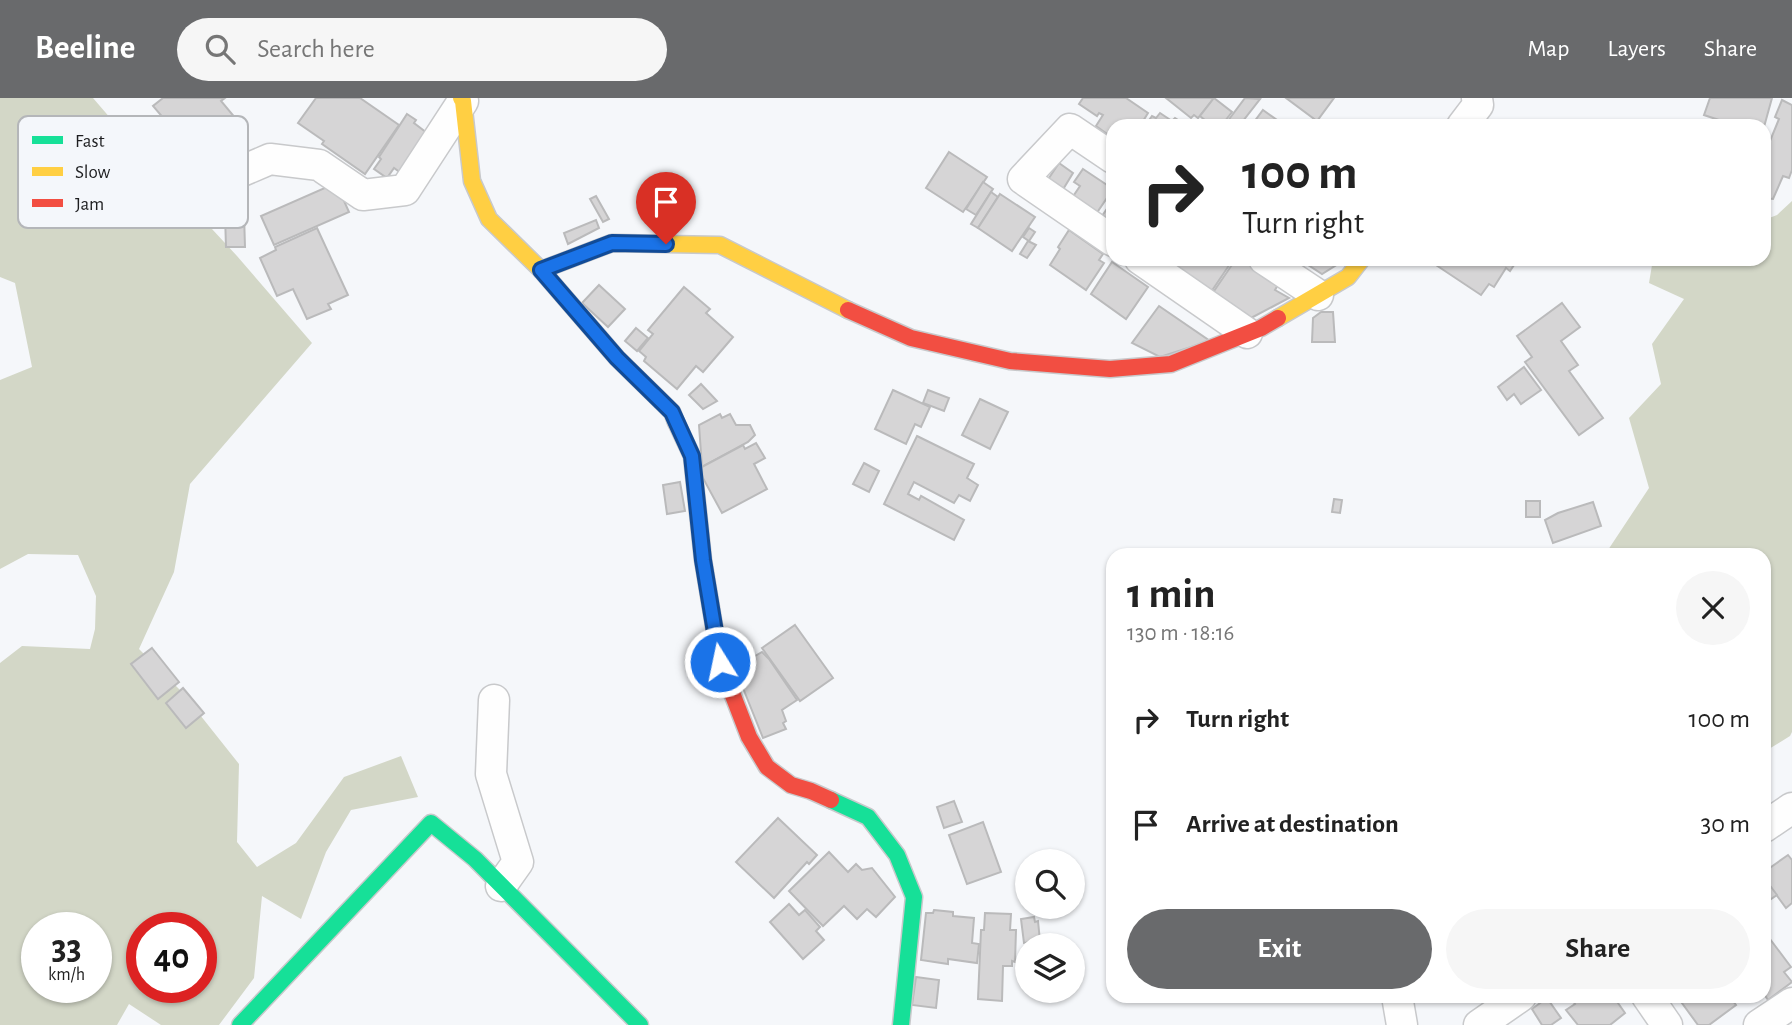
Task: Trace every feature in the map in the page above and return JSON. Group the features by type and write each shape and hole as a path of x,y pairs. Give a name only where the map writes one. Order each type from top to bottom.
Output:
{"street":[{"path":"1467,119 1478,105 1477,98"},
{"path":"248,169 270,159 319,164 363,195 405,190 462,99"},
{"path":"462,99 472,181 489,219 541,270 617,358 672,412 692,456 703,560 720,662 749,737 767,767 791,786 811,791 868,817 897,855 914,898 901,1025"},
{"path":"1106,153 1070,129 1024,179 1106,236"},
{"path":"541,270 612,243 720,245 828,301 911,338 1010,361 1110,369 1171,365 1261,328 1348,277 1357,266"},
{"path":"1150,266 1248,333"},
{"path":"1274,266 1318,295"},
{"path":"494,700 491,774 518,862 501,886"},
{"path":"1771,822 1792,808"},
{"path":"240,1025 431,823 475,859 635,1023"},
{"path":"1398,1003 1402,1025"},
{"path":"1479,1025 1511,1003"},
{"path":"1652,1003 1667,1025"},
{"path":"1759,1025 1792,1003"}],"green space":[{"path":"0,98 93,98 108,116 18,116 18,228 211,228 312,343 190,484 174,572 139,649 181,691 239,764 237,842 257,867 296,843 344,777 401,756 418,797 351,810 326,852 301,919 262,896 254,978 219,1025 161,1025 129,1004 117,1025 0,1025 0,663 22,646 90,649 95,629 96,596 78,555 28,554 0,569 0,380 32,367 15,283 0,277"},
{"path":"1792,201 1792,732 1771,748 1771,548 1609,548 1649,488 1629,418 1661,384 1652,344 1684,299 1649,283 1652,266 1771,266 1771,217"}],"building":[{"path":"163,98 225,98 221,101 234,116 162,116 153,106"},
{"path":"316,98 360,98 399,125 365,174 322,144 324,141 298,123"},
{"path":"1083,98 1126,98 1148,113 1144,119 1106,119 1106,133 1096,126 1103,115 1099,113 1097,116 1079,104"},
{"path":"1166,98 1214,98 1198,118 1194,115 1191,118"},
{"path":"1214,98 1232,112 1226,119 1204,119 1200,116"},
{"path":"1245,98 1260,99 1244,119 1229,119"},
{"path":"1286,98 1334,98 1318,119 1314,119"},
{"path":"1710,98 1772,98 1766,119 1716,119 1704,115"},
{"path":"1782,100 1792,105 1792,170 1789,178 1783,176 1773,199 1771,139 1779,119 1775,117"},
{"path":"1263,110 1276,119 1256,119"},
{"path":"1160,113 1169,119 1150,119 1152,116 1156,118"},
{"path":"407,114 427,133 401,173 394,168 387,178 374,169"},
{"path":"949,152 987,177 963,212 926,188"},
{"path":"1059,163 1073,173 1062,191 1047,181"},
{"path":"1083,169 1106,184 1106,199 1096,214 1072,198 1080,186 1074,182"},
{"path":"983,182 993,189 976,215 966,209"},
{"path":"336,183 349,212 274,245 261,216"},
{"path":"991,192 998,197 978,228 971,224"},
{"path":"1000,194 1035,217 1012,251 978,228"},
{"path":"596,196 609,219 603,222 590,199"},
{"path":"596,220 599,228 568,244 564,233"},
{"path":"225,228 244,228 245,247 226,247"},
{"path":"317,228 348,295 328,304 331,309 307,319 293,289 277,296 260,258 276,250 275,247"},
{"path":"1029,228 1035,232 1029,241 1023,237"},
{"path":"1069,230 1103,254 1099,260 1104,263 1086,290 1050,265"},
{"path":"1028,241 1036,245 1027,258 1020,254"},
{"path":"1109,266 1118,266 1148,287 1126,319 1091,294"},
{"path":"1173,266 1229,266 1211,292"},
{"path":"1231,266 1259,266 1278,285 1275,290 1289,298 1251,318 1212,294"},
{"path":"1310,266 1335,266 1322,274"},
{"path":"1438,266 1513,266 1510,271 1506,268 1494,287 1489,284 1481,295"},
{"path":"599,285 625,309 608,327 582,303"},
{"path":"684,287 710,309 706,313 733,337 703,372 696,366 677,389 644,361 646,357 639,351 653,334 648,330"},
{"path":"1562,303 1580,327 1561,341 1578,365 1569,371 1603,418 1579,435 1525,362 1532,357 1517,336"},
{"path":"1159,306 1210,341 1160,357 1132,343"},
{"path":"1321,312 1333,312 1335,342 1312,342 1313,318"},
{"path":"636,328 648,338 637,351 625,341"},
{"path":"1524,367 1541,390 1521,404 1514,394 1507,400 1498,387"},
{"path":"701,384 717,401 703,409 689,395"},
{"path":"893,390 930,407 921,427 915,424 906,444 875,429"},
{"path":"928,390 949,398 944,411 923,403"},
{"path":"980,399 1008,412 990,449 962,435"},
{"path":"720,414 722,418 730,414 736,425 750,425 755,435 748,442 702,467 699,425"},
{"path":"917,436 974,464 967,478 978,485 970,501 959,495 954,503 914,482 908,494 919,500 921,496 964,520 954,540 884,504"},
{"path":"756,443 765,458 754,464 767,489 722,513 698,469 743,445 745,449"},
{"path":"864,463 879,471 869,492 853,484"},
{"path":"680,482 685,511 667,514 663,485"},
{"path":"1334,499 1342,500 1340,513 1332,512"},
{"path":"1526,501 1540,501 1540,517 1526,517"},
{"path":"1593,502 1601,526 1553,543 1545,520"},
{"path":"795,625 833,678 800,701 762,648"},
{"path":"152,648 179,682 158,699 131,664"},
{"path":"762,652 797,700 782,710 786,729 763,738 735,668"},
{"path":"183,688 204,713 186,728 166,703"},
{"path":"954,801 962,822 944,828 937,807"},
{"path":"778,818 817,855 809,864 807,862 774,898 736,862"},
{"path":"983,822 1001,872 967,884 949,835"},
{"path":"829,852 848,872 856,864 862,870 872,868 895,897 876,917 867,909 857,919 844,906 823,926 789,891"},
{"path":"1788,855 1792,860 1792,903 1786,908 1771,888 1771,867"},
{"path":"1771,887 1777,895 1771,899"},
{"path":"789,904 799,915 805,910 820,927 816,931 824,940 803,959 770,922"},
{"path":"934,910 953,912 953,916 974,918 972,943 979,944 977,963 948,959 948,964 921,960 926,913 933,913"},
{"path":"985,913 1011,914 1010,930 1016,930 1015,962 1012,961 1012,966 1003,966 1002,1001 978,999 981,930 984,930"},
{"path":"1021,919 1038,921 1039,933 1023,933"},
{"path":"1771,940 1791,967 1784,972 1792,982 1771,998"},
{"path":"916,977 939,980 936,1008 912,1005"},
{"path":"1540,1003 1550,1003 1561,1018 1551,1025 1542,1025 1532,1009"},
{"path":"1618,1003 1625,1013 1610,1025 1578,1025 1566,1010 1575,1004"},
{"path":"1682,1003 1736,1005 1709,1025 1698,1025"}],"traffic: fast":[{"path":"831,800 868,817 897,855 914,897 901,1025"},
{"path":"240,1025 431,823 475,859 640,1025"}],"traffic: slow":[{"path":"461,98 472,181 489,219 541,270 617,358 672,412 676,422"},
{"path":"541,270 612,243 720,245 848,310"},
{"path":"1278,318 1348,277 1357,266"}],"traffic: jam":[{"path":"848,310 911,338 1010,361 1110,369 1171,364 1261,328 1278,318"},
{"path":"676,422 692,456 703,560 720,662 749,737 767,767 791,785 831,800"}],"route":[{"path":"666,244 612,243 541,270 617,358 672,412 692,456 703,560 720,662"}]}
